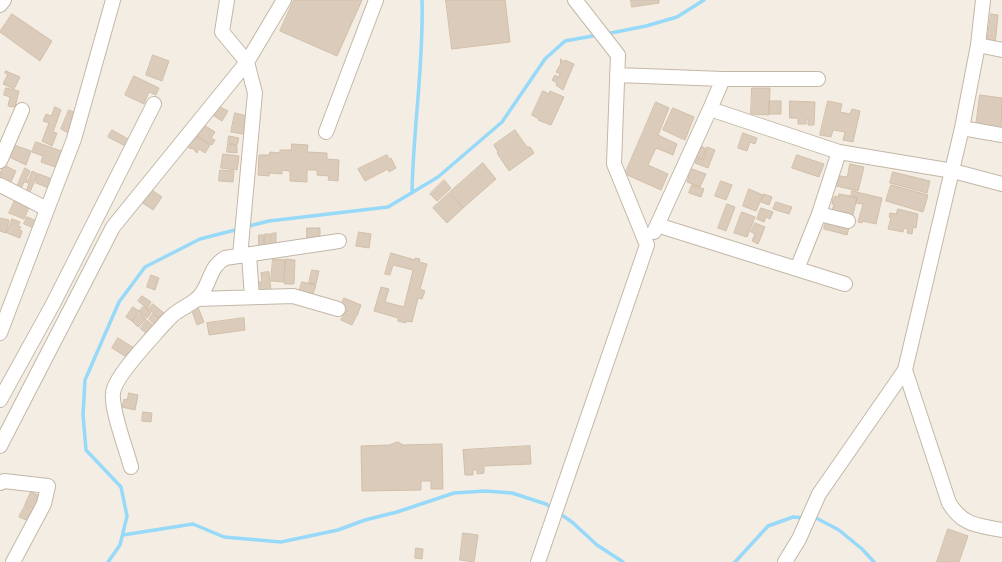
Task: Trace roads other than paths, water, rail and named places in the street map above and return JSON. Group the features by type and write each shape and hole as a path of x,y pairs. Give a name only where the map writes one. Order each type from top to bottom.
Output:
{"street":[{"path":"0,5 4,0"},
{"path":"0,333 74,139 113,0"},
{"path":"227,0 222,32 247,62 255,93 242,219 243,252 252,297"},
{"path":"0,446 113,227 247,62 284,0"},
{"path":"326,132 376,0"},
{"path":"575,0 618,55 614,164 647,244"},
{"path":"784,562 799,539 820,494 905,370 953,171 978,45 984,0"},
{"path":"978,45 1002,50"},
{"path":"617,75 722,80 818,78"},
{"path":"538,562 647,244 722,80"},
{"path":"0,400 53,304 154,104"},
{"path":"710,109 839,152 953,171 1002,184"},
{"path":"0,161 22,110"},
{"path":"962,128 1002,135"},
{"path":"797,269 819,214 839,152"},
{"path":"0,185 47,209"},
{"path":"819,214 848,221"},
{"path":"657,225 845,284"},
{"path":"131,467 113,404 113,391 118,378 164,324 178,311 202,294 218,262 243,252 339,241"},
{"path":"197,299 293,296 338,309"},
{"path":"905,370 949,503 955,513 962,519 973,524 1002,530"},
{"path":"0,483 4,481 48,486 44,504 13,562"}],"waterway":[{"path":"412,193 420,72 422,0"},
{"path":"606,34 646,26 677,17 704,0"},
{"path":"245,227 269,221 388,207 438,177 502,122 545,59 565,41 598,35"},
{"path":"108,562 120,545 127,516 121,487 86,450 83,415 85,380 119,302 145,267 200,239 239,229"},
{"path":"123,535 193,524 224,537 281,542 338,530 365,520 397,512 454,493 485,491 512,493 546,504 552,508"},
{"path":"559,513 572,522 597,545 623,562"},
{"path":"735,562 768,526 793,517 805,518"},
{"path":"813,518 816,518 839,530 862,549 874,562"}]}
